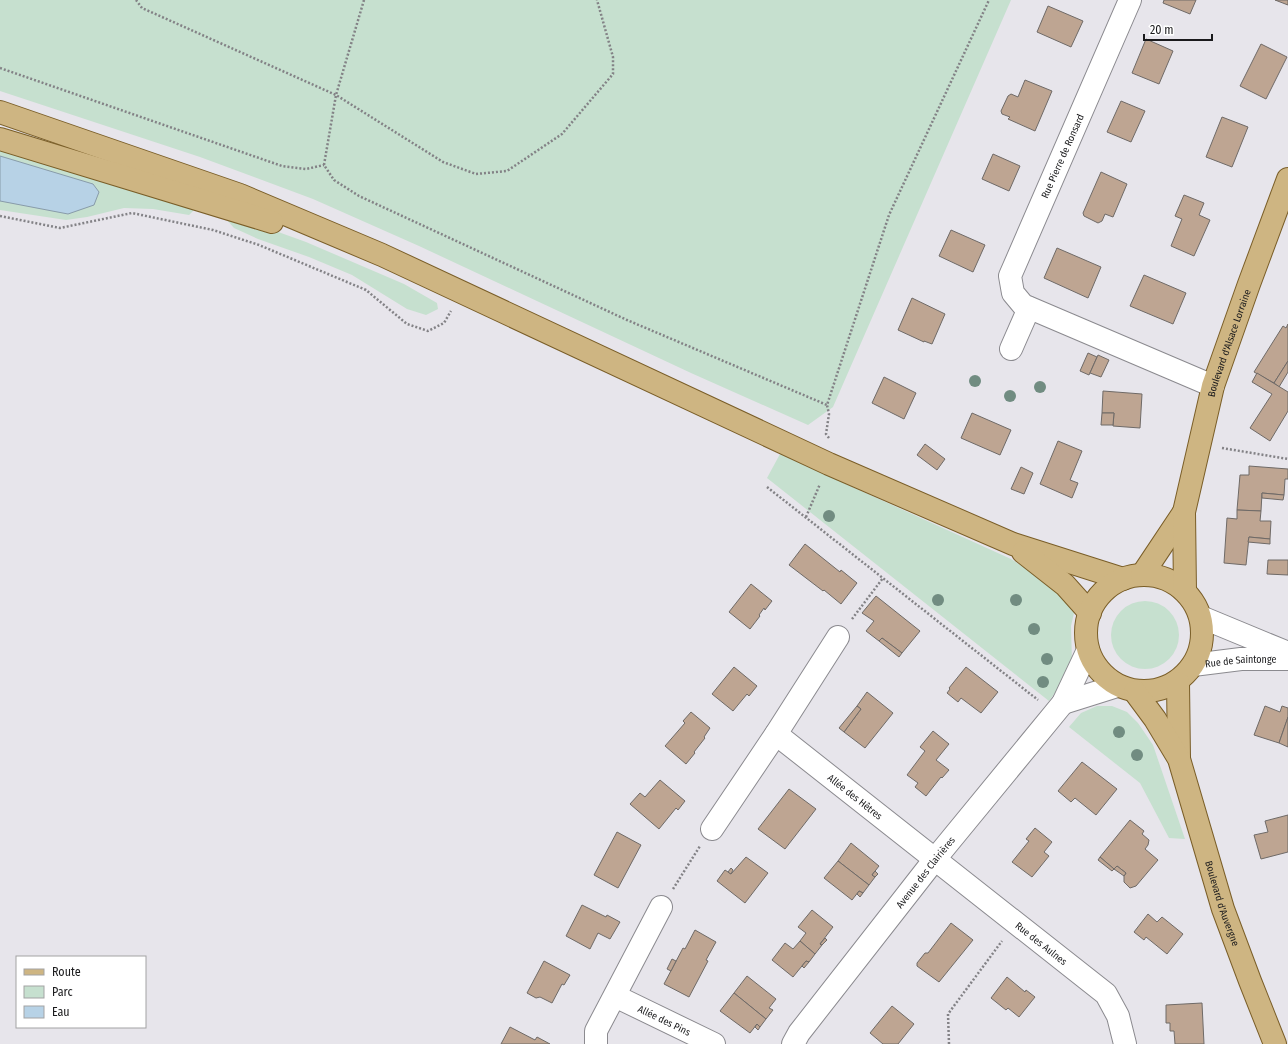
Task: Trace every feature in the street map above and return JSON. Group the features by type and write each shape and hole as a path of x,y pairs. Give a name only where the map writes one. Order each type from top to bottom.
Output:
{"main road":[{"path":"0,112 240,195 382,255 829,464 1013,544 1132,576 1161,577 1179,585 1193,600 1201,617 1203,637 1199,656 1189,672 1178,683 1155,691 1126,689 1102,674 1091,658 1088,650 1086,640 1087,621 1094,603 1106,588 1132,576"},
{"path":"0,139 382,255"},
{"name":"Boulevard d'Alsace Lorraine","path":"1184,591 1184,512 1213,386 1288,179"},
{"name":"Boulevard d'Alsace Lorraine","path":"1132,576 1184,512"},
{"path":"1013,544 1065,585 1090,613"},
{"name":"Boulevard d'Auvergne","path":"1178,683 1179,759"},
{"name":"Boulevard d'Auvergne","path":"1126,689 1155,719 1179,759 1223,909 1275,1044"}],"street":[{"name":"Rue Pierre de Ronsard","path":"1130,0 1010,276 1013,293 1023,305 1029,308 1213,386"},
{"path":"1011,349 1029,308"},
{"name":"Rue de Saintonge","path":"1201,617 1288,653"},
{"path":"712,828 776,734 838,638"},
{"name":"Avenue des Clairières","path":"793,1044 799,1033 935,859 1063,703 1088,650"},
{"name":"Rue de Saintonge","path":"1193,665 1241,659 1288,659"},
{"path":"1063,703 1126,689"},
{"name":"Allée des Hêtres","path":"776,734 935,859"},
{"name":"Rue des Aulnes","path":"935,859 1106,994 1118,1016 1125,1044"},
{"path":"596,1044 596,1031 662,907"},
{"name":"Allée des Pins","path":"615,996 714,1044"}],"path":[{"path":"136,0 142,8 336,95 443,162 476,174 506,171 562,134 613,74 613,57 597,0"},
{"path":"364,0 336,95 324,165 334,180 359,196 619,316 827,405"},
{"path":"831,440 826,434 829,414 827,405 889,215 989,0"},
{"path":"0,68 282,166 306,169 324,165"},
{"path":"0,216 60,228 132,213 213,230 259,245 366,290 407,324 428,331 444,323 462,292"},
{"path":"1220,447 1288,459"},
{"path":"806,518 820,483"},
{"path":"767,487 1040,702"},
{"path":"838,638 882,578"},
{"path":"662,907 712,828"},
{"path":"949,1044 948,1014 1016,923"}],"green space":[{"path":"0,0 1011,0 833,407 808,425 691,373 419,246 313,199 200,157 0,91"},
{"path":"0,146 194,210 189,215 153,209 124,208 87,217 66,220 0,210"},
{"path":"234,218 253,223 306,242 404,284 437,303 438,309 426,315 407,309 352,275 309,257 258,239 234,228 227,220"},
{"path":"780,454 1011,559 1038,576 1071,601 1074,613 1071,626 1072,662 1065,679 1049,701 767,478"},
{"path":"1138,601 1152,601 1164,607 1173,616 1179,628 1177,648 1169,659 1158,667 1152,669 1138,669 1132,667 1121,659 1113,648 1111,642 1111,628 1113,622 1121,611 1132,603"},
{"path":"1097,706 1112,706 1127,712 1138,723 1153,745 1185,839 1169,838 1140,783 1069,727 1081,713"}],"water":[{"path":"0,156 93,184 99,192 94,205 68,214 0,201"}],"building":[{"path":"1164,0 1196,0 1190,14 1163,3"},
{"path":"1275,0 1288,0 1288,5"},
{"path":"1048,6 1083,21 1071,47 1037,32"},
{"path":"1146,39 1173,51 1159,84 1132,73"},
{"path":"1261,44 1287,57 1266,99 1240,86"},
{"path":"1025,80 1052,91 1035,131 1008,119 1010,117 1002,114 1001,111 1008,96 1011,94 1018,97"},
{"path":"1121,101 1145,111 1131,142 1107,132"},
{"path":"1222,117 1248,127 1232,167 1206,157"},
{"path":"993,154 1020,166 1009,191 982,179"},
{"path":"1101,172 1127,184 1113,217 1105,214 1102,221 1098,223 1084,216 1083,213"},
{"path":"1184,195 1204,203 1199,215 1210,220 1194,256 1171,246 1182,219 1175,216"},
{"path":"951,230 985,245 973,272 939,256"},
{"path":"1057,248 1101,267 1088,298 1044,278"},
{"path":"1144,275 1186,293 1173,324 1130,306"},
{"path":"912,298 945,314 932,344 898,330"},
{"path":"1288,324 1288,361 1274,383 1254,372 1283,326 1286,328"},
{"path":"1088,353 1097,357 1089,375 1080,371"},
{"path":"1098,355 1109,360 1101,377 1090,373"},
{"path":"1288,361 1288,372 1279,387 1274,383"},
{"path":"1257,373 1288,392 1288,411 1270,441 1250,428 1272,394 1252,382"},
{"path":"884,377 916,393 904,419 872,403"},
{"path":"1103,391 1142,394 1140,428 1113,426 1114,413 1102,413"},
{"path":"972,413 1011,430 1000,455 961,438"},
{"path":"1102,413 1114,413 1113,425 1101,425"},
{"path":"1058,441 1082,451 1070,480 1078,483 1072,498 1040,484"},
{"path":"925,444 945,459 937,470 917,455"},
{"path":"1249,466 1288,469 1288,479 1285,479 1284,495 1262,493 1261,511 1237,510 1240,475 1249,475"},
{"path":"1021,467 1033,473 1024,494 1011,489"},
{"path":"1262,493 1284,495 1283,500 1262,498"},
{"path":"1237,510 1261,511 1260,521 1271,521 1270,539 1249,537 1246,565 1224,563 1227,518 1237,519"},
{"path":"1249,537 1270,539 1270,544 1248,542"},
{"path":"805,544 840,572 841,570 857,583 841,604 789,565"},
{"path":"1268,560 1288,560 1288,575 1267,574"},
{"path":"751,584 772,601 765,610 764,608 750,629 729,612"},
{"path":"876,596 920,631 902,653 882,638 879,641 866,631 874,621 862,613"},
{"path":"882,638 902,653 899,657 879,641"},
{"path":"734,667 757,686 749,696 747,694 733,711 712,694"},
{"path":"966,667 998,692 981,713 961,698 958,702 947,693 950,689 949,688"},
{"path":"867,692 893,713 865,748 844,732 861,709 857,706"},
{"path":"857,706 861,709 844,732 839,728"},
{"path":"1265,706 1280,712 1282,706 1288,708 1288,717 1279,743 1254,735"},
{"path":"691,712 710,728 704,737 705,738 694,752 695,753 686,764 665,746 685,723 683,721"},
{"path":"1288,717 1288,747 1279,743"},
{"path":"933,731 949,744 936,760 949,770 942,778 941,777 926,796 915,787 918,783 907,775 925,751 920,747"},
{"path":"1082,762 1117,789 1096,815 1075,798 1071,802 1058,791"},
{"path":"660,780 685,801 678,810 676,808 659,829 630,804 640,793 645,797"},
{"path":"789,789 816,809 785,849 758,829"},
{"path":"1288,815 1288,852 1261,859 1254,835 1268,832 1265,821"},
{"path":"1130,820 1144,831 1142,834 1149,840 1145,849 1158,860 1136,886 1130,888 1124,882 1124,876 1126,873 1117,866 1114,869 1100,857"},
{"path":"1035,828 1052,842 1044,852 1049,856 1032,877 1012,862 1029,841 1026,839"},
{"path":"617,832 641,845 618,888 594,875"},
{"path":"851,843 879,866 872,875 875,877 869,885 838,861"},
{"path":"746,857 768,873 745,903 717,881 725,870 731,874"},
{"path":"1100,857 1114,869 1112,871 1098,860"},
{"path":"838,861 869,885 863,893 859,891 852,900 824,878"},
{"path":"1117,866 1126,873 1124,876 1114,869"},
{"path":"731,868 733,870 731,874 728,872"},
{"path":"875,871 878,874 875,877 872,875"},
{"path":"859,891 863,893 860,897 857,894"},
{"path":"582,905 620,922 610,939 598,933 590,949 566,936"},
{"path":"812,910 833,927 820,944 822,945 815,954 800,941 806,933 798,927"},
{"path":"1148,914 1157,922 1162,917 1183,934 1167,954 1146,937 1144,940 1134,932"},
{"path":"951,923 973,940 939,982 917,966 917,963 925,953 928,953"},
{"path":"695,930 716,942 689,997 664,984 683,948 685,949"},
{"path":"825,938 827,940 822,945 820,944"},
{"path":"800,941 815,954 809,962 806,961 793,977 772,960 785,943 793,949"},
{"path":"672,959 676,961 671,971 667,969"},
{"path":"544,961 570,975 564,985 562,984 552,1003 540,997 536,998 527,993"},
{"path":"806,961 809,962 804,968 802,966"},
{"path":"747,976 776,999 769,1008 773,1010 766,1019 734,993"},
{"path":"1007,977 1025,992 1026,990 1035,997 1019,1017 1008,1008 1006,1010 991,998"},
{"path":"734,993 766,1019 760,1027 757,1024 750,1033 720,1011"},
{"path":"1202,1003 1204,1044 1175,1044 1174,1031 1170,1031 1170,1023 1166,1023 1166,1005"},
{"path":"892,1006 914,1024 898,1044 883,1044 870,1033"},
{"path":"757,1024 760,1027 758,1030 755,1027"},
{"path":"510,1027 535,1040 537,1037 550,1044 501,1044"}]}
